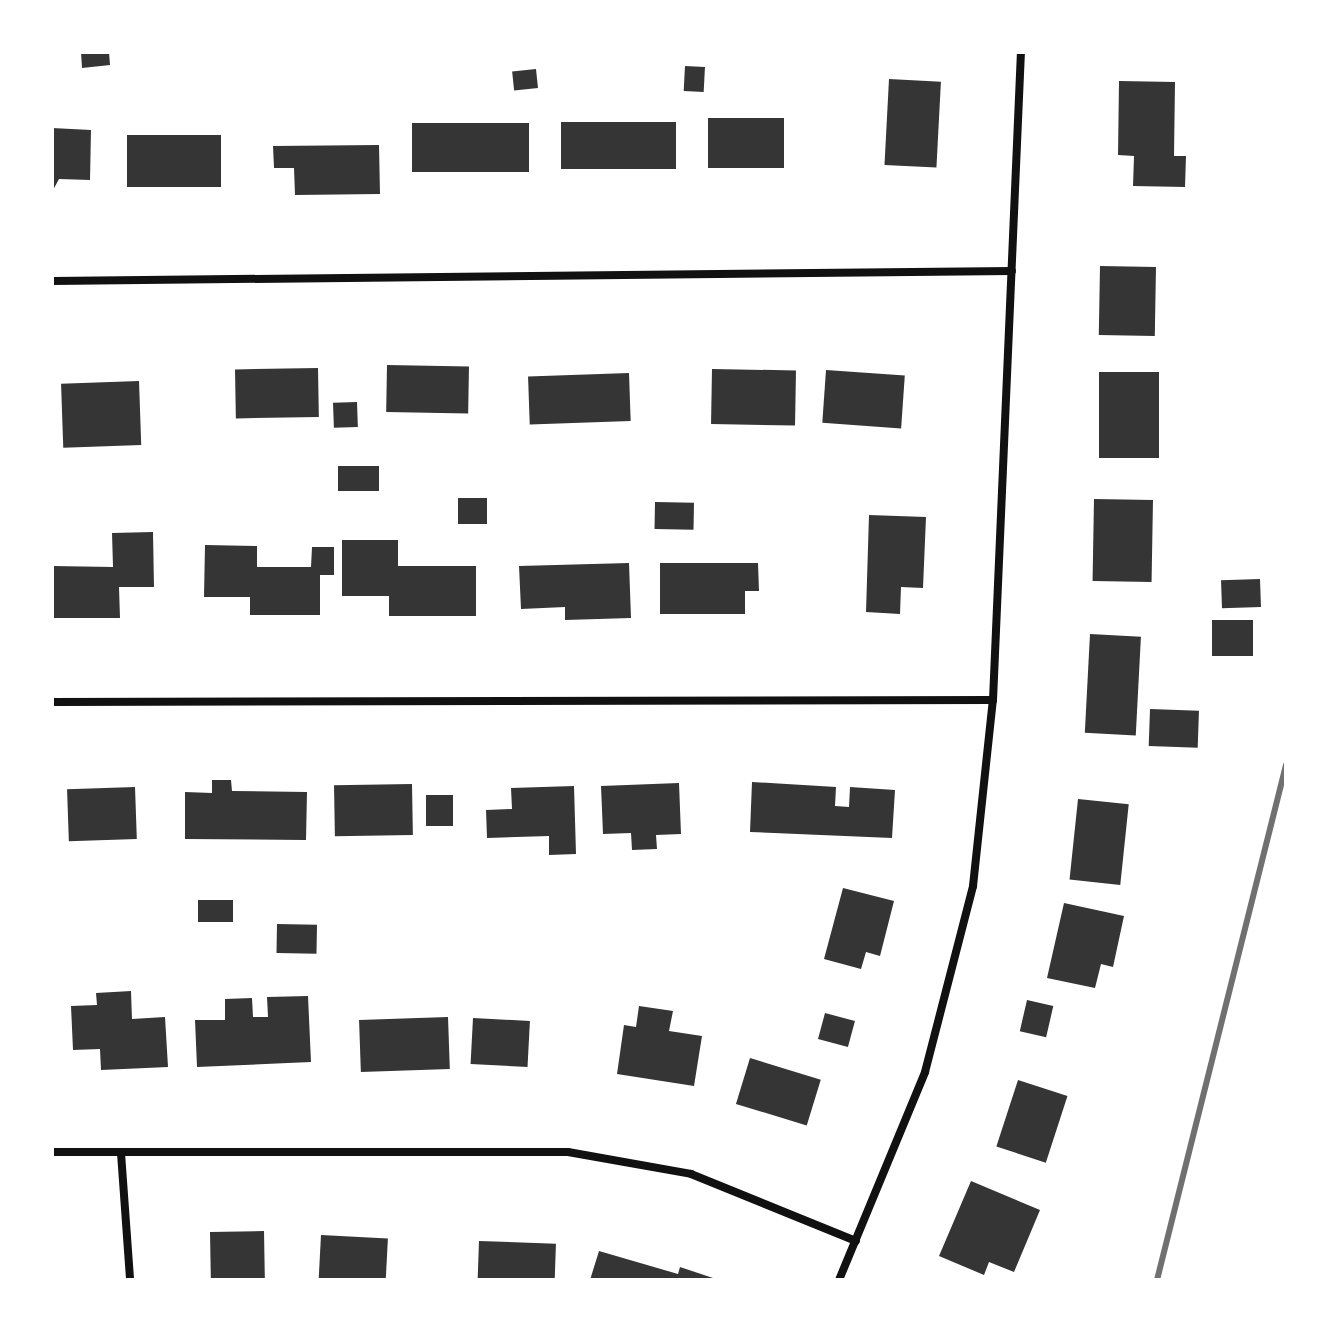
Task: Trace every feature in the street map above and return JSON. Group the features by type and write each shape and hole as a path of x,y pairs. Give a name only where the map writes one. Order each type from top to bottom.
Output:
{"street":[{"path":"839,1280 948,1002 973,886 993,700 1021,52"},
{"path":"52,281 1012,271"},
{"path":"52,702 993,700"},
{"path":"52,1152 568,1152 691,1174 856,1241"},
{"path":"121,1153 130,1280"}],"building":[{"path":"81,52 109,52 110,65 82,68"},
{"path":"685,66 705,67 704,92 684,91"},
{"path":"536,69 538,88 514,90 512,72"},
{"path":"889,79 941,82 936,168 884,165"},
{"path":"1119,81 1175,82 1174,156 1186,156 1185,187 1133,186 1134,156 1118,155"},
{"path":"708,118 784,118 784,168 708,168"},
{"path":"561,122 676,122 676,169 561,169"},
{"path":"412,123 529,123 529,172 412,172"},
{"path":"52,128 91,130 90,180 59,179 52,192"},
{"path":"127,135 221,135 221,187 127,187"},
{"path":"379,145 380,194 295,195 294,168 274,168 273,146"},
{"path":"1100,266 1156,267 1155,336 1099,335"},
{"path":"387,365 469,366 468,413 386,412"},
{"path":"318,368 319,417 236,418 235,369"},
{"path":"712,369 796,370 795,425 711,424"},
{"path":"826,370 905,376 901,428 822,423"},
{"path":"1099,372 1159,372 1159,458 1099,458"},
{"path":"629,373 631,421 530,424 528,377"},
{"path":"139,381 141,445 63,448 61,384"},
{"path":"357,402 358,427 334,428 333,403"},
{"path":"338,466 379,466 379,491 338,491"},
{"path":"458,498 487,498 487,524 458,524"},
{"path":"1094,499 1153,500 1152,582 1093,581"},
{"path":"655,502 694,503 694,530 655,529"},
{"path":"869,515 926,517 923,588 901,587 900,614 866,612"},
{"path":"153,532 154,587 119,587 120,618 52,618 52,566 113,567 112,533"},
{"path":"342,540 398,540 398,566 476,566 476,616 389,616 389,596 342,596"},
{"path":"205,545 257,546 257,567 311,567 312,547 334,547 334,575 320,575 320,615 250,615 250,597 204,597"},
{"path":"629,563 631,618 565,620 565,607 521,609 519,566"},
{"path":"660,563 758,563 759,591 745,591 745,614 660,614"},
{"path":"1260,579 1261,607 1222,608 1221,580"},
{"path":"1212,620 1253,620 1253,656 1212,656"},
{"path":"1090,634 1141,637 1136,736 1085,733"},
{"path":"1150,709 1199,711 1198,748 1149,746"},
{"path":"212,780 231,780 232,791 307,792 306,840 185,839 185,792 212,793"},
{"path":"752,782 836,787 835,806 849,807 850,787 895,790 892,838 750,832"},
{"path":"679,783 681,834 656,835 657,849 632,850 631,833 603,834 601,786"},
{"path":"412,784 413,835 335,836 334,785"},
{"path":"574,786 576,854 549,855 549,836 487,838 486,810 512,809 511,788"},
{"path":"135,787 137,839 69,841 67,789"},
{"path":"426,795 453,795 453,826 426,826"},
{"path":"1078,799 1129,804 1120,885 1070,880"},
{"path":"843,888 894,901 880,956 866,952 861,969 824,959"},
{"path":"198,900 233,900 233,922 198,922"},
{"path":"1064,903 1124,916 1113,967 1101,964 1095,988 1047,978"},
{"path":"277,924 317,925 316,954 276,953"},
{"path":"131,991 132,1019 165,1017 168,1067 101,1070 100,1049 73,1050 71,1006 97,1005 96,993"},
{"path":"308,996 311,1062 197,1067 195,1020 225,1020 225,999 252,998 253,1017 268,1017 267,997"},
{"path":"1027,1000 1053,1006 1046,1037 1020,1031"},
{"path":"639,1006 673,1011 669,1031 702,1036 694,1086 617,1074 624,1025 636,1027"},
{"path":"825,1013 855,1021 848,1047 818,1039"},
{"path":"448,1017 450,1069 361,1072 359,1020"},
{"path":"473,1018 530,1021 528,1067 471,1064"},
{"path":"750,1058 821,1080 807,1126 736,1104"},
{"path":"1018,1080 1067,1096 1046,1163 996,1147"},
{"path":"971,1181 1040,1210 1014,1272 989,1262 984,1275 939,1256"},
{"path":"264,1231 265,1280 211,1280 210,1232"},
{"path":"321,1235 388,1239 386,1280 319,1280"},
{"path":"479,1241 556,1244 555,1280 478,1280"},
{"path":"599,1251 678,1274 680,1267 719,1280 590,1280"}],"railway":[{"path":"1157,1280 1286,765"}]}
